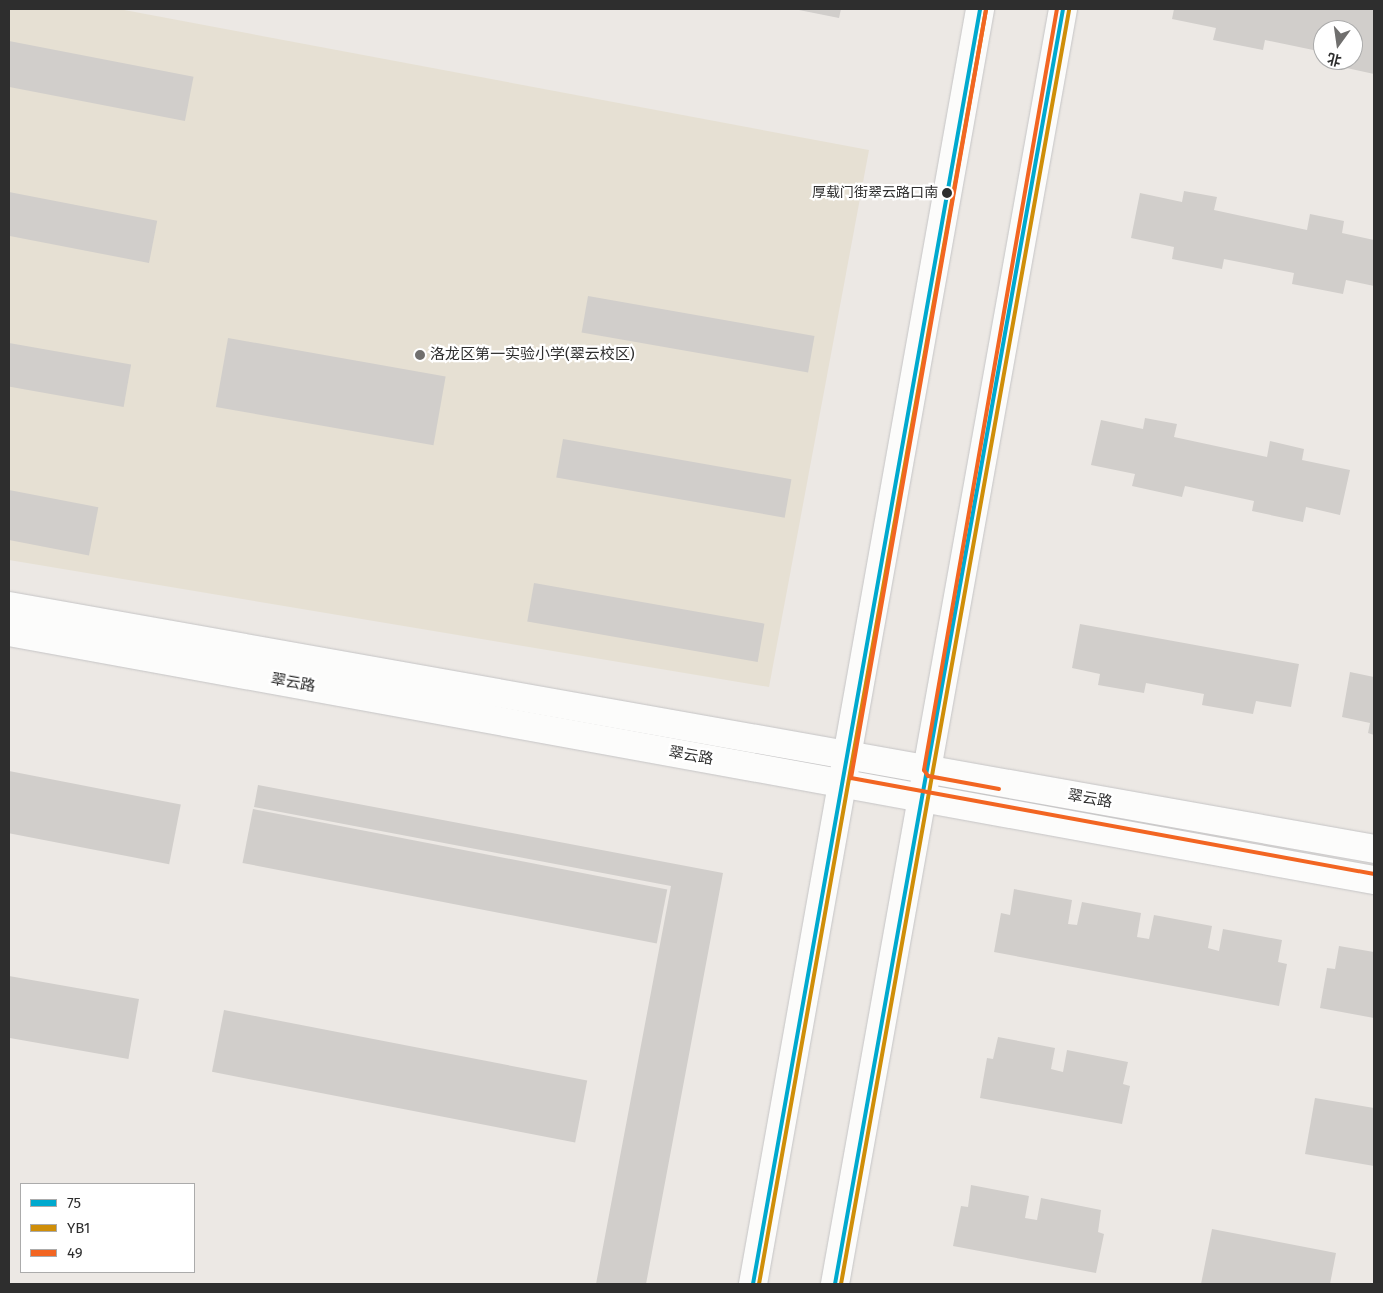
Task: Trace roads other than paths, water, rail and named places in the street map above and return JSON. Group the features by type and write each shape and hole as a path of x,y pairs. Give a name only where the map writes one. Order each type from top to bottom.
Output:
{"street":[{"path":"753,1284 849,755 980,9"},
{"path":"835,1284 925,798 1063,9"},
{"name":"翠云路","path":"9,606 1374,849"},
{"name":"翠云路","path":"9,632 1374,880"}],"place":[{"name":"厚载门街翠云路口南","path":"947,193"},
{"name":"洛龙区第一实验小学(翠云校区)","path":"420,355"}]}
